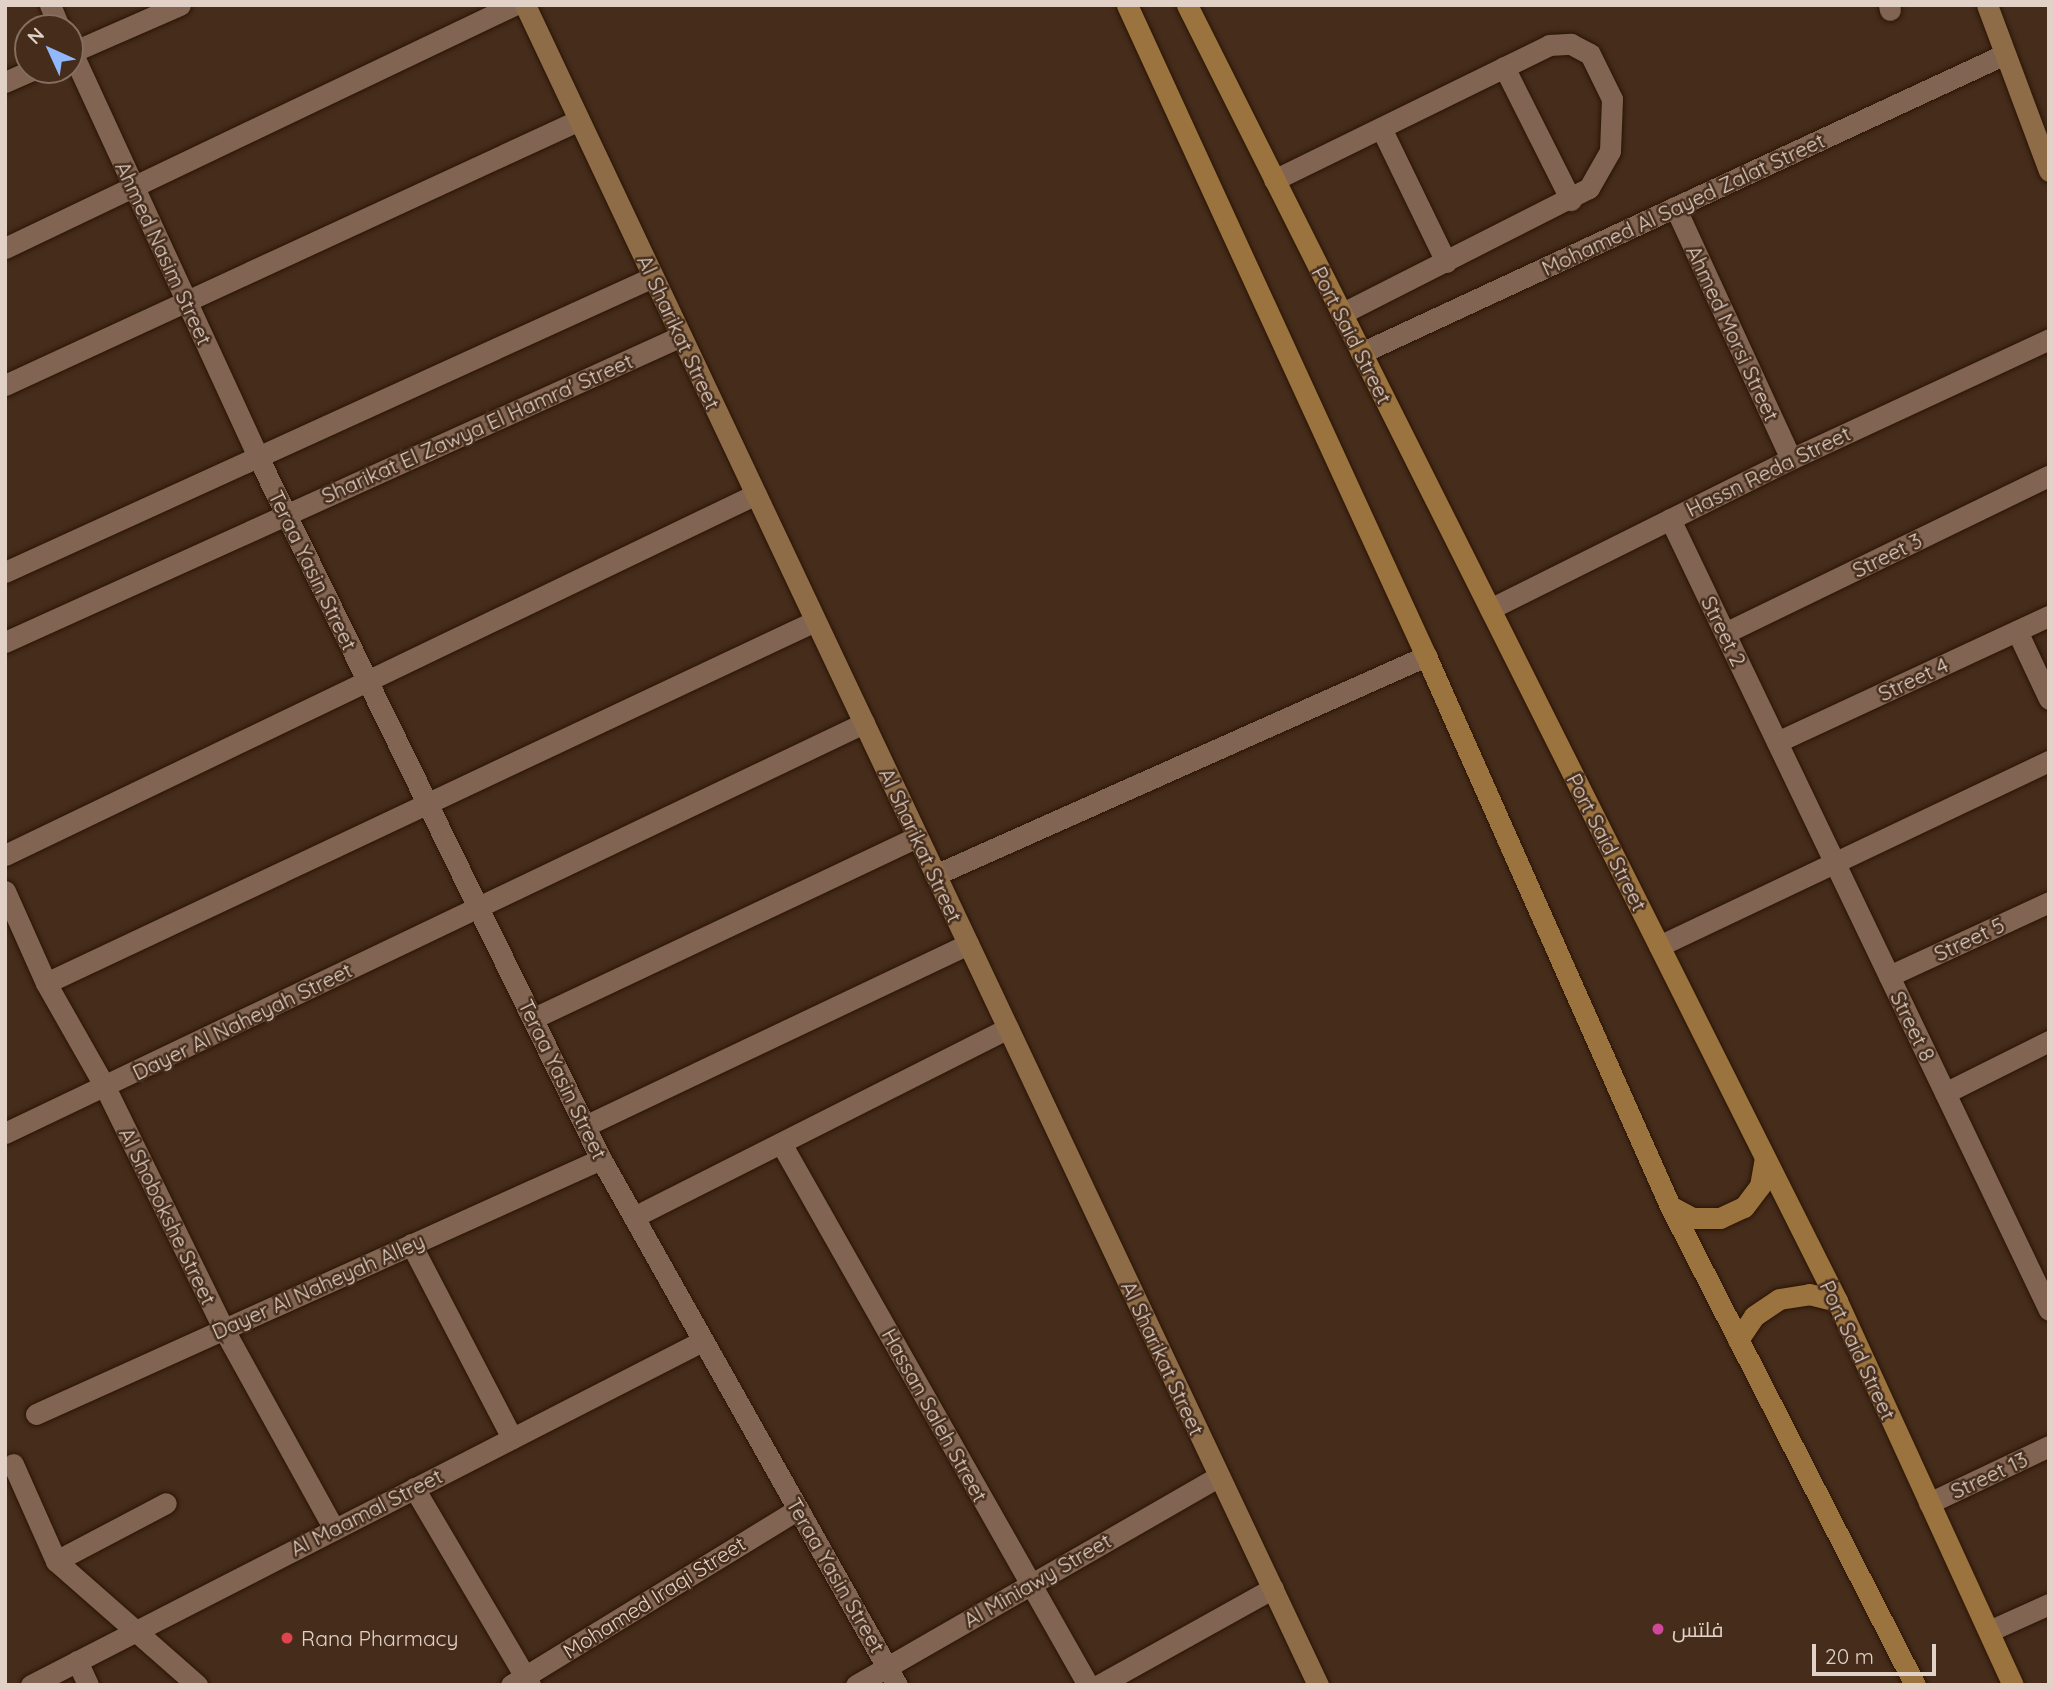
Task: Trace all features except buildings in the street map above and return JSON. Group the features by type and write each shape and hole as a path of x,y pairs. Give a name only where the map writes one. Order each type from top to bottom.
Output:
{"main road":[{"name":"Al Sharikat Street","path":"524,5 1318,1685"},
{"path":"1127,5 1426,656 1670,1206 1915,1685"},
{"name":"Port Said Street","path":"1186,5 1837,1301 2013,1685"},
{"path":"1987,5 2049,172"},
{"path":"1670,1206 1693,1218 1720,1219 1744,1207 1760,1185 1765,1159"},
{"path":"1738,1340 1754,1316 1779,1299 1809,1294 1837,1301"}],"street":[{"path":"84,46 180,5"},
{"path":"5,248 514,5"},
{"path":"1274,180 1504,66 1561,43 1590,54 1612,99 1610,150 1589,188 1571,200 1341,314"},
{"name":"Mohamed Al Sayed Zalat Street","path":"1361,354 2005,54"},
{"path":"1504,66 1571,200"},
{"name":"Ahmed Nasim Street","path":"84,79 258,457"},
{"path":"5,385 579,120"},
{"path":"1381,128 1446,262"},
{"name":"Ahmed Morsi Street","path":"1675,207 1791,459"},
{"path":"5,572 653,277"},
{"name":"Sharikat El Zawya El Hamra' Street","path":"5,642 681,336"},
{"name":"Hassn Reda Street","path":"1490,609 1791,459 2049,339"},
{"name":"Teraa Yasin Street","path":"258,457 587,1125 601,1159 897,1685"},
{"name":"Street 3","path":"1725,633 2049,476"},
{"path":"5,855 756,494"},
{"name":"Street 2","path":"1670,519 1777,742"},
{"name":"Street 4","path":"1777,742 2049,616"},
{"path":"46,984 815,621"},
{"path":"2017,631 2049,699"},
{"path":"935,874 1426,656"},
{"name":"Dayer Al Naheyah Street","path":"5,1133 864,723"},
{"name":"Street 8","path":"1777,742 2049,1310"},
{"path":"1659,946 2049,761"},
{"path":"534,1018 917,836"},
{"name":"Al Shobokshe Street","path":"5,891 46,984 105,1087 223,1328 334,1529"},
{"name":"Street 5","path":"1889,976 2049,902"},
{"path":"587,1125 968,944"},
{"path":"634,1217 782,1145 1008,1028"},
{"path":"1945,1093 2046,1048"},
{"name":"Hassan Saleh Street","path":"782,1145 1088,1685"},
{"name":"Dayer Al Naheyah Alley","path":"36,1414 601,1159"},
{"path":"411,1244 512,1438"},
{"name":"Al Maamal Street","path":"31,1685 134,1628 702,1341"},
{"name":"Street 13","path":"1929,1503 2049,1446"},
{"path":"13,1464 56,1561 97,1602 134,1628 197,1685"},
{"name":"Al Miniawy Street","path":"856,1685 1219,1476"},
{"path":"414,1488 522,1682"},
{"path":"56,1561 166,1503"},
{"name":"Mohamed Iraqi Street","path":"522,1682 798,1509"},
{"path":"1099,1685 1273,1588"},
{"path":"1989,1631 2049,1604"},
{"path":"77,1661 88,1685"}],"place":[{"name":"فلتس","path":"1658,1629"},
{"name":"Rana Pharmacy","path":"287,1638"}]}
